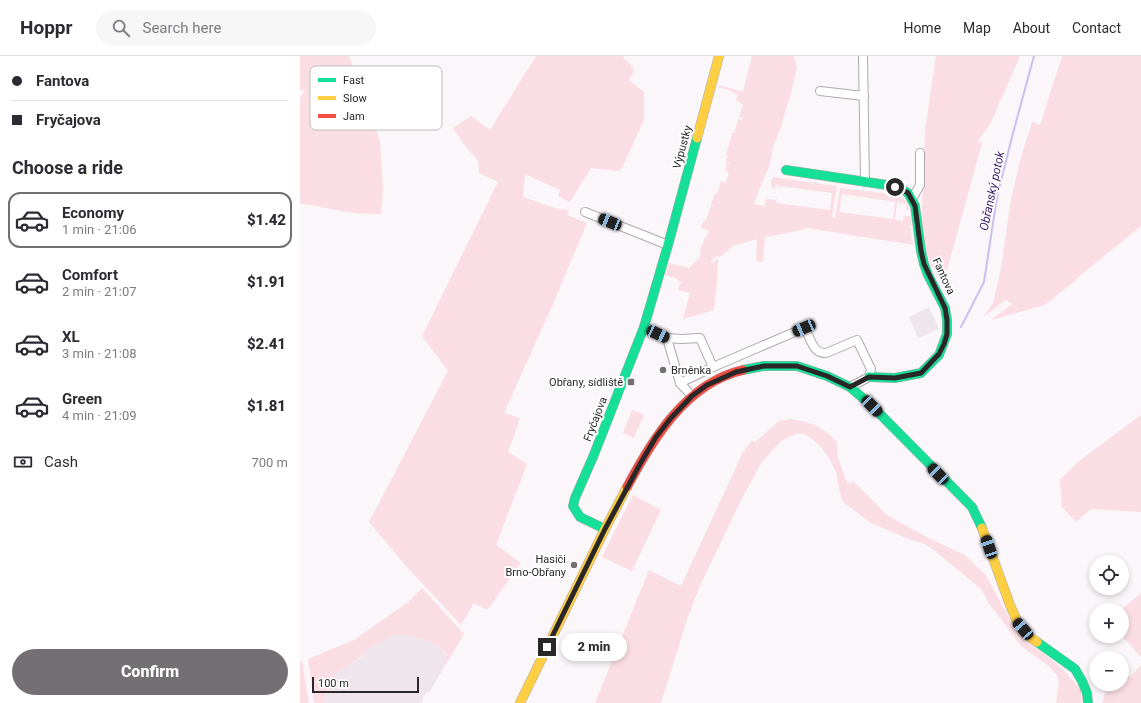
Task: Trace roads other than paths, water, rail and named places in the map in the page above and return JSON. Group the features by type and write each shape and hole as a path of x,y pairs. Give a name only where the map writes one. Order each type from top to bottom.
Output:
{"main road":[{"name":"Výpustky","path":"644,327 720,56"},
{"path":"786,170 887,184 903,190 908,193 912,199"},
{"name":"Fantova","path":"869,377 895,378 921,373 939,354 947,334 945,308 924,264 915,206 912,199"},
{"name":"Fryčajova","path":"605,529 580,517 573,506 644,327"},
{"path":"520,703 605,529 656,437 671,418 692,396 707,385 736,372 764,366 797,366 827,376 850,387 872,406 972,508 984,532 1017,621 1030,637 1075,669 1087,693 1088,703"}],"street":[{"path":"863,56 865,182"},
{"path":"820,91 864,96"},
{"path":"912,199 920,185 920,153"},
{"path":"585,212 668,245"},
{"path":"644,327 667,338 700,338 712,367"},
{"path":"680,383 712,367 804,328 808,332 814,349 822,353 829,352 857,340 871,369 869,377 850,387"},
{"path":"667,338 680,383 692,396"}],"waterway":[{"name":"Obřanský potok","path":"961,327 984,282 997,197 1034,56"}],"place":[{"name":"Brněnka","path":"663,370"},
{"name":"Obřany, sídliště","path":"631,382"},
{"name":"Hasiči Brno-Obřany","path":"574,565"}]}
